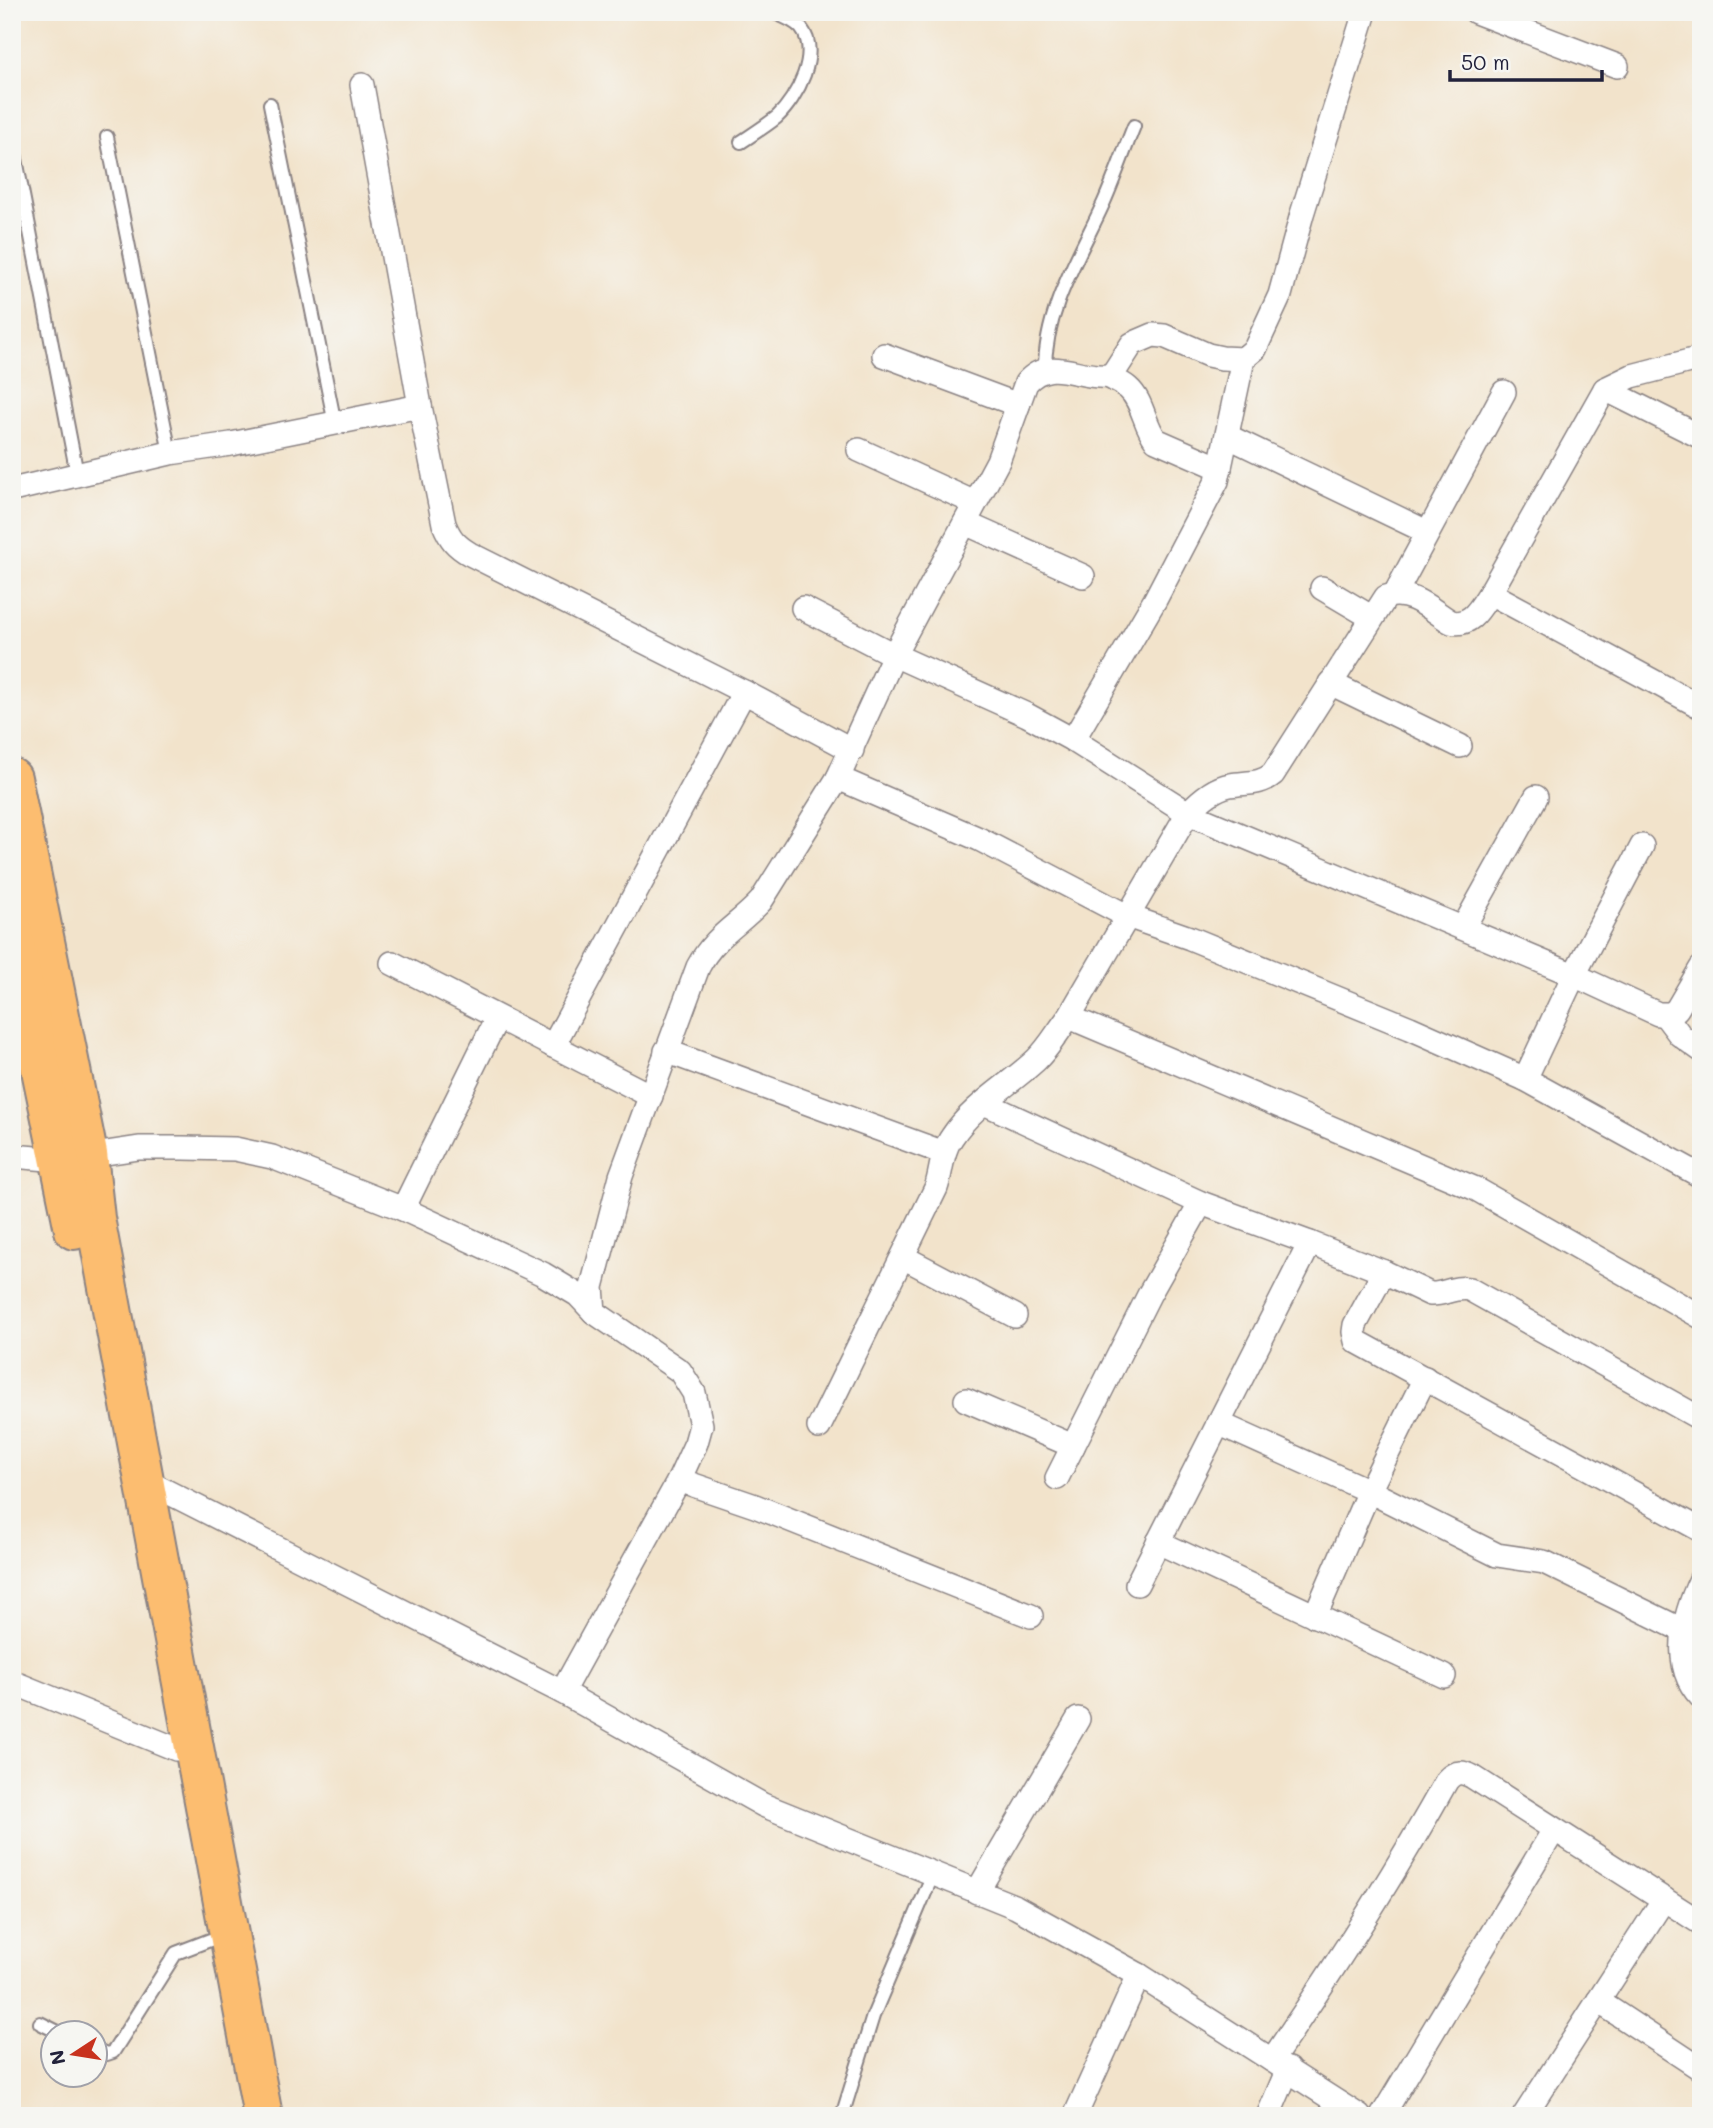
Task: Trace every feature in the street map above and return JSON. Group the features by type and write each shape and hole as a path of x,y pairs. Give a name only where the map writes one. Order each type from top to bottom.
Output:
{"highway":[{"path":"12,778 74,1157 116,1385 240,2116"},
{"path":"12,929 74,1157"},
{"path":"116,1385 144,1480 263,2116"}],"street":[{"path":"1073,740 1155,600 1217,481 1243,359 1255,349 1280,295 1302,214 1365,12"},
{"path":"1476,12 1617,66"},
{"path":"362,85 420,406 449,537 458,547 852,750"},
{"path":"1108,376 1114,372 1132,344 1153,335 1164,336 1208,355 1243,359"},
{"path":"884,355 1018,405"},
{"path":"819,1427 936,1188 944,1153 951,1138 964,1121 1037,1059 1069,1017 1188,813 1219,789 1229,785 1257,783 1273,774 1386,597 1395,594 1414,599 1451,622 1460,624 1468,621 1490,593 1605,389 1632,376 1701,358"},
{"path":"594,1312 592,1287 621,1176 698,967 708,949 761,901 838,778 894,654 998,461 1026,383 1038,371 1045,369 1108,376 1133,394 1156,440 1220,468"},
{"path":"1605,389 1701,437"},
{"path":"1395,594 1504,392"},
{"path":"12,490 170,453 230,444 420,406"},
{"path":"1227,436 1427,532"},
{"path":"859,450 1083,576"},
{"path":"1322,588 1371,617"},
{"path":"1490,593 1701,706"},
{"path":"803,608 894,654 1027,715 1073,740 1188,813 1574,975 1658,1014 1665,1015 1677,1009 1701,968"},
{"path":"1330,683 1460,746"},
{"path":"553,1046 744,692"},
{"path":"838,778 978,839 1127,916 1271,971 1525,1079 1701,1176"},
{"path":"1463,928 1536,797"},
{"path":"1525,1079 1574,975 1642,846"},
{"path":"392,964 651,1097"},
{"path":"1665,1015 1679,1035 1701,1050"},
{"path":"1069,1017 1476,1189 1701,1317"},
{"path":"403,1209 497,1018"},
{"path":"666,1051 944,1153"},
{"path":"984,1103 1201,1203 1384,1272 1430,1294 1455,1288 1469,1289 1701,1419"},
{"path":"12,1156 74,1157 139,1148 235,1149 272,1157 403,1209 543,1273 578,1295 594,1312 680,1371 694,1393 701,1425 696,1443 679,1480 562,1692"},
{"path":"1058,1478 1150,1293 1201,1203"},
{"path":"1137,1584 1310,1243"},
{"path":"903,1257 1015,1316"},
{"path":"1384,1272 1355,1325 1354,1337 1360,1343 1701,1530"},
{"path":"1315,1616 1369,1491 1424,1378"},
{"path":"966,1400 1073,1446"},
{"path":"1218,1423 1369,1491 1497,1555 1544,1562 1684,1631"},
{"path":"144,1480 562,1692 763,1805 1016,1907 1139,1975 1359,2116"},
{"path":"679,1480 755,1506 1031,1616"},
{"path":"1158,1542 1444,1676"},
{"path":"1701,1579 1689,1603 1682,1654 1688,1681 1701,1697"},
{"path":"12,1682 176,1749"},
{"path":"977,1892 1077,1719"},
{"path":"1268,2116 1280,2064 1453,1774 1466,1773 1701,1923"},
{"path":"1382,2116 1554,1830"},
{"path":"1524,2116 1664,1899"},
{"path":"1074,2116 1139,1975"},
{"path":"1598,2001 1701,2068"}],"lane":[{"path":"741,142 785,108 797,88 809,58 807,39 802,29 794,22 772,12"},
{"path":"270,104 335,424"},
{"path":"1045,369 1046,343 1058,300 1106,198 1134,126"},
{"path":"107,137 170,453"},
{"path":"15,154 77,474"},
{"path":"842,2116 873,2016 933,1874"},
{"path":"108,2054 113,2052 176,1953 210,1940"}]}
